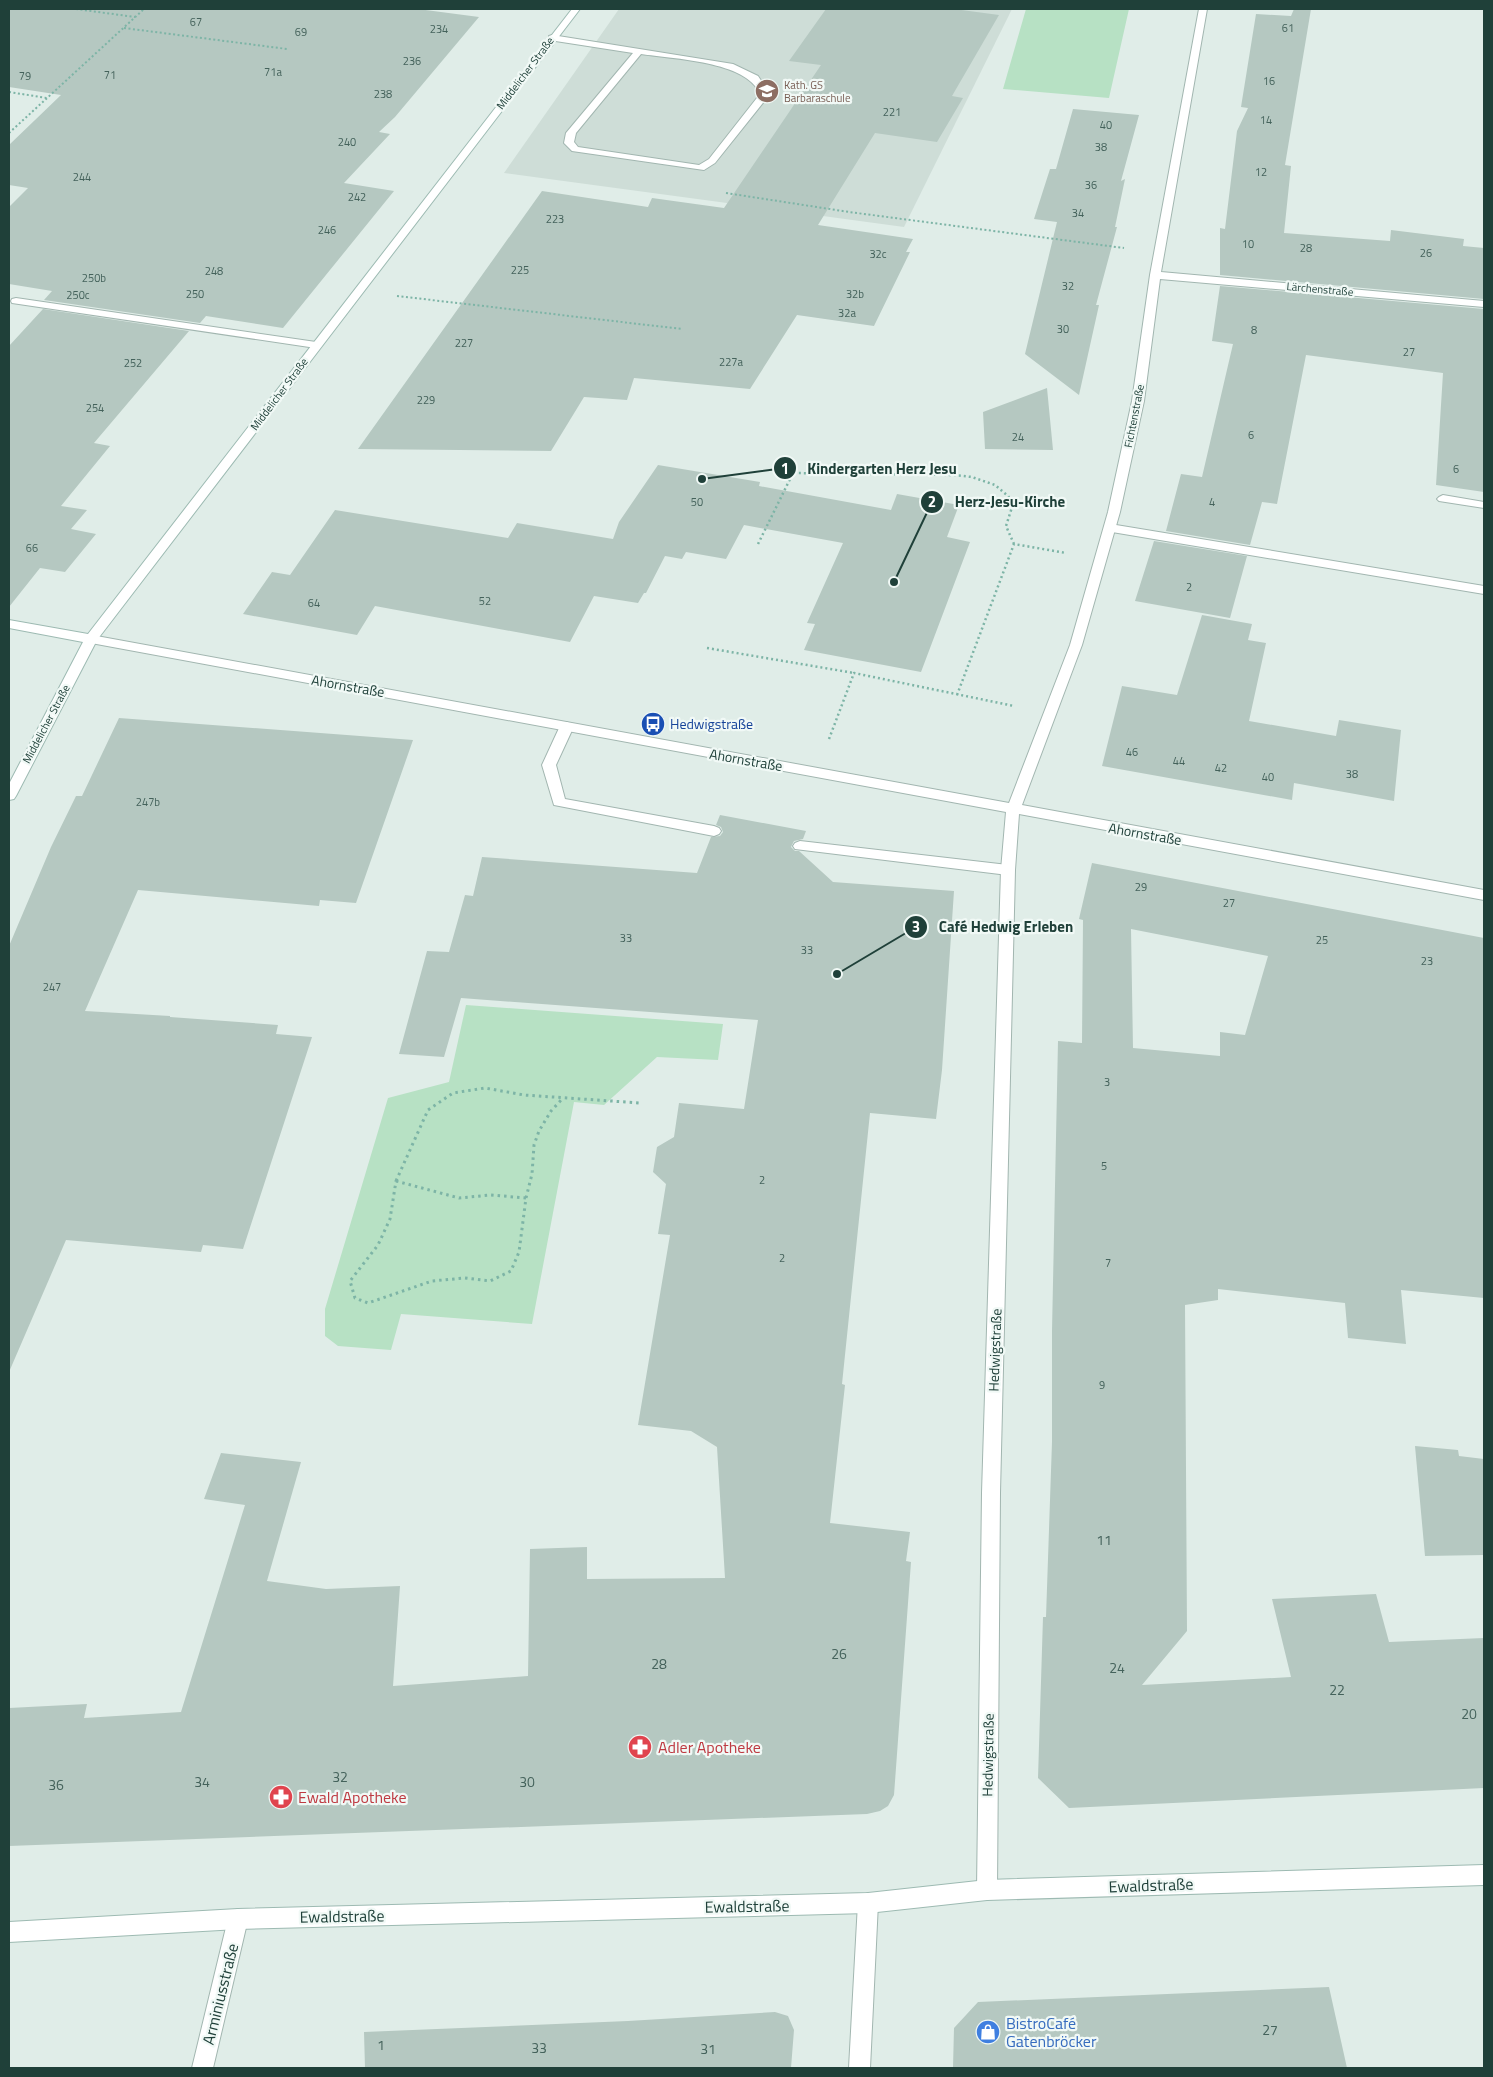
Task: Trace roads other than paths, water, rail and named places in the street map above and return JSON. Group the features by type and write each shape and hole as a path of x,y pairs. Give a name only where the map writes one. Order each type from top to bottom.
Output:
{"street":[{"name":"Middelicher Straße","path":"9,796 91,639 576,9"},
{"name":"Fichtenstraße","path":"1014,810 1076,645 1110,528 1138,401 1155,274 1204,9"},
{"path":"552,38 639,51 730,66 745,72 760,82 765,94 712,162 701,168 575,149 570,143 571,133 639,51"},
{"name":"Lärchenstraße","path":"1155,274 1484,304"},
{"path":"16,301 316,345"},
{"path":"1443,499 1484,505"},
{"path":"1110,528 1484,590"},
{"name":"Ahornstraße","path":"9,624 1484,896"},
{"path":"567,726 549,765 559,802 714,830"},
{"name":"Hedwigstraße","path":"987,1890 991,1493 1008,870 1014,810"},
{"path":"800,846 1008,870"},
{"name":"Ewaldstraße","path":"9,1932 238,1919 868,1903 987,1890 1484,1875"},
{"path":"859,2068 868,1903"},
{"name":"Arminiusstraße","path":"202,2068 238,1919"}],"place":[{"name":"Kath. GS Barbaraschule","path":"767,91"},
{"name":"Kindergarten Herz Jesu","path":"702,479"},
{"name":"Herz-Jesu-Kirche","path":"894,582"},
{"name":"Hedwigstraße","path":"653,724"},
{"name":"Café Hedwig Erleben","path":"837,974"},
{"name":"Adler Apotheke","path":"640,1747"},
{"name":"Ewald Apotheke","path":"281,1797"},
{"name":"BistroCafé Gatenbröcker","path":"988,2032"}]}
